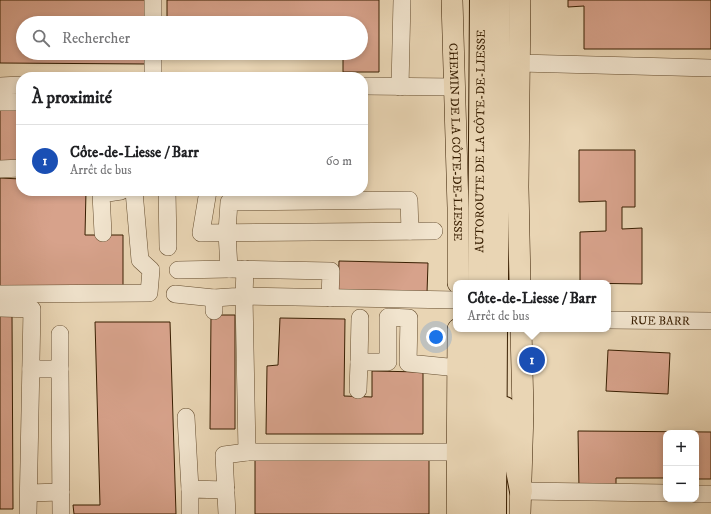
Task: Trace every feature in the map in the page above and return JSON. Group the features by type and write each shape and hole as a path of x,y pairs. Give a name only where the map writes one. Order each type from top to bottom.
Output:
{"highway":[{"name":"AUTOROUTE DE LA CÔTE-DE-LIESSE","path":"479,280 481,0"},
{"name":"AUTOROUTE DE LA CÔTE-DE-LIESSE","path":"497,280 499,0"},
{"path":"478,514 479,332"},
{"path":"495,514 496,332"},
{"path":"496,361 521,491"}],"main road":[{"name":"CHEMIN DE LA CÔTE-DE-LIESSE","path":"452,0 458,201 458,280"},
{"path":"520,0 518,187 520,280"},
{"path":"457,514 458,332"},
{"path":"520,514 523,411 521,332"}],"street":[{"path":"153,0 153,16"},
{"path":"400,87 402,0"},
{"path":"153,60 153,72"},
{"path":"519,63 711,68"},
{"path":"0,86 16,85"},
{"path":"368,86 455,87"},
{"path":"0,102 16,102"},
{"path":"0,169 16,168"},
{"path":"101,196 103,233"},
{"path":"0,294 149,293 151,270 140,260 134,196"},
{"path":"168,196 168,247"},
{"path":"207,196 201,232 434,231"},
{"path":"247,452 244,296 227,232 229,202 409,200 410,231"},
{"path":"178,270 237,269 331,271 330,298"},
{"path":"175,294 214,304 244,296 453,300"},
{"path":"0,308 32,308 28,514"},
{"path":"388,362 388,317 409,318 408,363"},
{"path":"358,390 360,318"},
{"name":"RUE BARR","path":"611,320 711,321"},
{"path":"60,334 61,514"},
{"path":"359,362 408,363 448,367 458,366"},
{"path":"31,369 60,369"},
{"path":"186,417 190,514"},
{"path":"227,514 224,455 247,452 457,452"},
{"path":"190,489 226,490"},
{"path":"521,491 663,493"},
{"path":"29,493 61,492"},
{"path":"699,494 711,494"}],"building":[{"path":"0,0 147,0 147,16 16,16 16,60 147,60 147,64 0,63"},
{"path":"167,0 379,0 379,72 343,72 343,60 368,60 368,16 167,16"},
{"path":"568,0 711,0 711,49 584,49 584,6 568,7"},
{"path":"0,107 16,107 16,163 0,163"},
{"path":"579,150 635,150 635,207 622,207 622,229 642,228 642,284 611,284 611,280 580,280 580,232 606,231 606,201 579,202"},
{"path":"0,178 16,179 16,196 86,196 85,235 123,235 123,287 0,286"},
{"path":"339,261 428,263 427,293 338,293"},
{"path":"0,314 12,314 13,509 0,509"},
{"path":"211,315 235,315 235,429 210,429"},
{"path":"280,318 345,319 344,396 372,397 372,371 423,372 423,434 266,434 267,366 278,365"},
{"path":"95,322 170,322 176,514 74,514 73,505 100,505"},
{"path":"608,350 670,353 668,394 606,391"},
{"path":"578,431 663,432 663,478 616,478 616,490 579,489"},
{"path":"699,432 711,432 711,479 699,479"},
{"path":"255,457 429,458 429,514 255,514"}],"place":[{"name":"Côte-de-Liesse / Barr","path":"532,360"}]}
